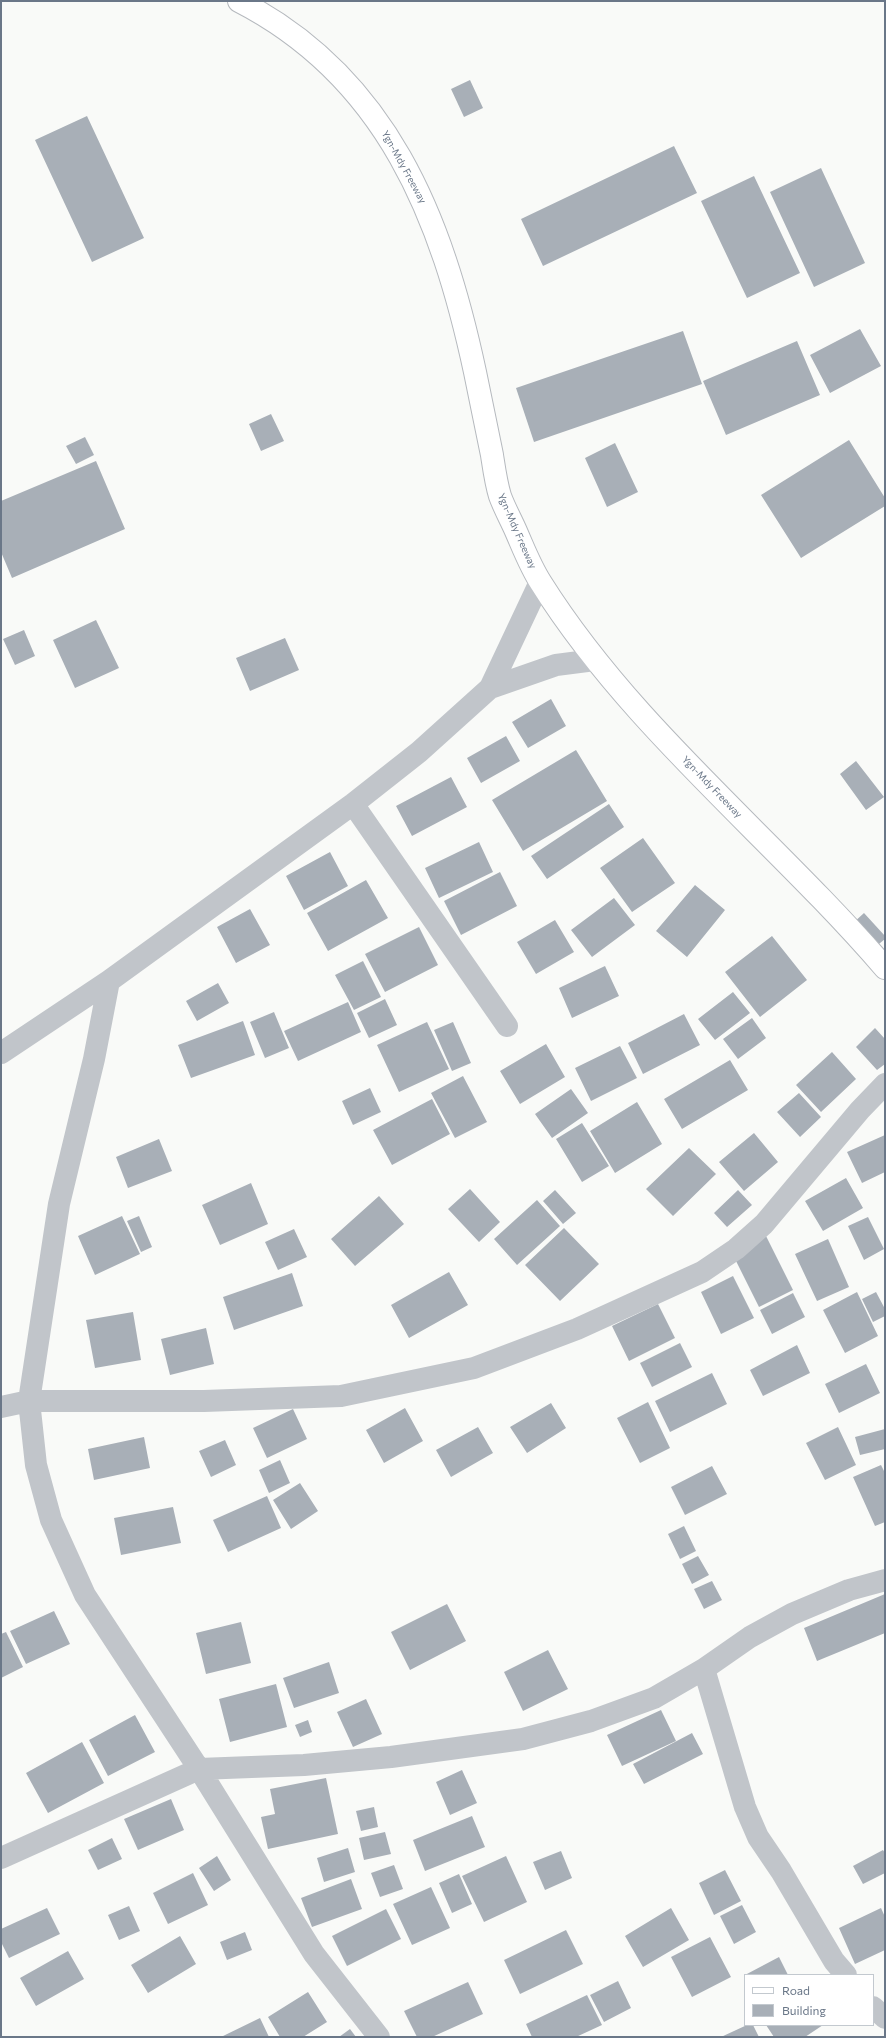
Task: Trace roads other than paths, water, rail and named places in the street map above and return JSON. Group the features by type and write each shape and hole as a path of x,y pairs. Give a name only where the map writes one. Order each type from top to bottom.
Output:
{"main road":[{"name":"Ygn-Mdy Freeway","path":"239,1 258,11 312,50 350,85 389,136 419,189 436,231 462,315 500,495 540,582 595,660 670,744 843,919 885,968"}],"street":[{"path":"1,1053 109,981 353,804 419,752 490,688 540,582"},
{"path":"490,688 556,665 595,660"},
{"path":"353,804 507,1026"},
{"path":"109,981 94,1059 59,1204 28,1401 36,1465 51,1520 85,1595 199,1769 314,1954 379,2037"},
{"path":"1,1407 28,1401 204,1401 341,1396 474,1368 578,1329 702,1272 736,1249 764,1224 860,1110 885,1084"},
{"path":"1,1858 199,1769 304,1765 391,1758 523,1739 591,1721 654,1698 704,1669 750,1637 792,1614 848,1590 885,1580"},
{"path":"704,1669 745,1807 758,1837 781,1871 834,1961 845,1974"},
{"path":"874,2007 885,2018"}]}
